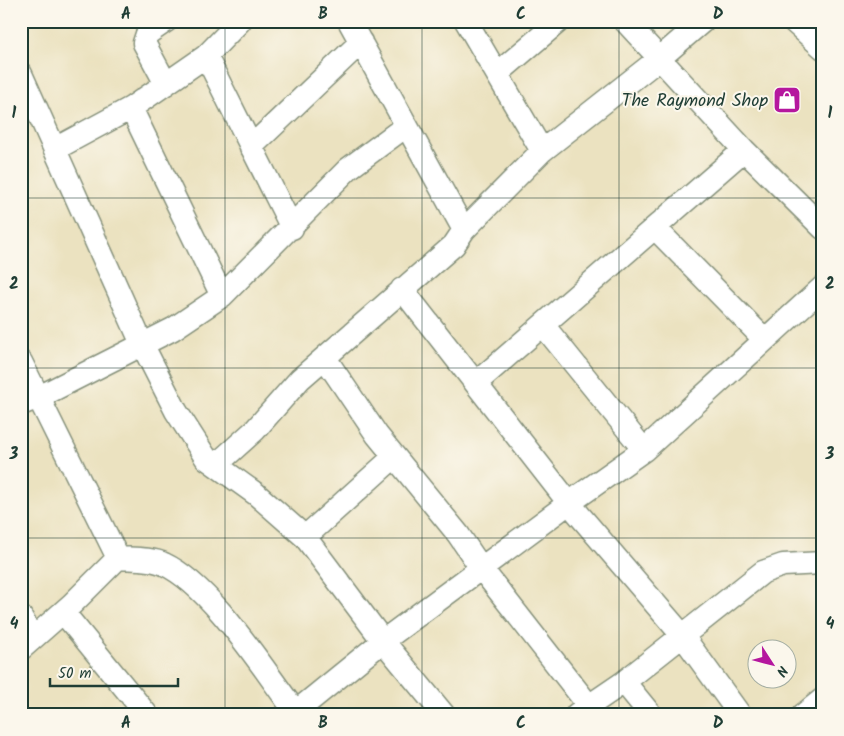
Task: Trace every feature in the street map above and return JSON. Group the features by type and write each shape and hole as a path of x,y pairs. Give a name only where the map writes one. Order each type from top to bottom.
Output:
{"street":[{"path":"166,21 144,38 144,43 166,84"},
{"path":"56,149 131,108 166,84 206,56 240,21"},
{"path":"350,21 464,230"},
{"path":"466,21 542,151"},
{"path":"497,74 559,21"},
{"path":"625,21 744,150 823,228"},
{"path":"216,465 256,430 300,380 454,245 464,230 542,151 660,58 703,21"},
{"path":"801,24 823,48"},
{"path":"251,147 360,42"},
{"path":"206,56 292,228"},
{"path":"21,74 142,344 176,411 206,458 256,494 305,537 383,641 444,715"},
{"path":"131,108 222,296"},
{"path":"30,400 173,329 222,296 292,228 348,169 406,126"},
{"path":"476,383 744,150"},
{"path":"655,228 765,340"},
{"path":"118,558 163,563 196,586 240,636 295,714 383,641 569,503 644,450 823,287"},
{"path":"402,289 569,503 682,636 740,715"},
{"path":"543,326 644,450"},
{"path":"325,358 377,435 458,534 582,710 624,682 768,570 783,565 823,563"},
{"path":"21,362 30,400 118,558"},
{"path":"305,537 394,457"},
{"path":"21,617 27,643 63,612 118,558"},
{"path":"63,612 147,715"},
{"path":"624,682 651,715"},
{"path":"803,715 823,699"}],"place":[{"name":"The Raymond Shop","path":"787,100"}]}
